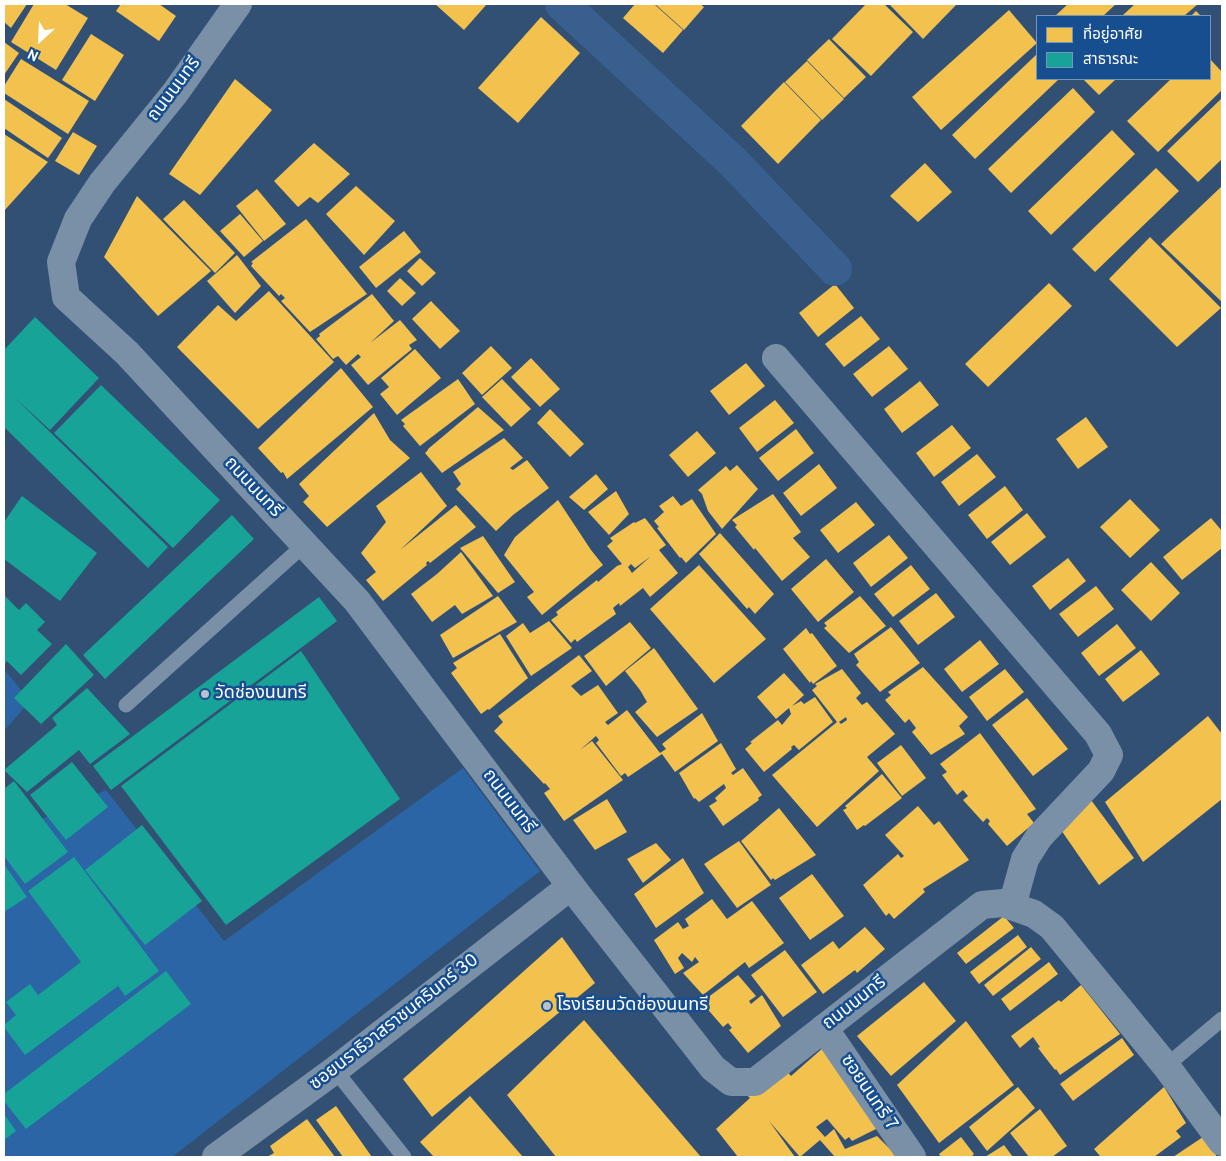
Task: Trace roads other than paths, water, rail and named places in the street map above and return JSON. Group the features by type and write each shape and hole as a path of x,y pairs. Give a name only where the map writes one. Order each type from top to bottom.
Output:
{"street":[{"name":"ถนนนนทรี","path":"238,4 175,93 102,183 78,219 61,262 66,297 127,353 357,601 571,886 713,1068 731,1082 755,1082 982,905 1003,903 1034,914 1052,927 1166,1066 1222,1142"},
{"path":"776,358 1098,734 1109,755 1101,771 1039,837 1025,859 1012,906"},
{"name":"ซอยนราธิวาสราชนครินทร์ 30","path":"231,1153 571,886"},
{"name":"ซอยนนทรี 7","path":"824,1028 912,1157"}],"lane":[{"path":"126,705 304,545"},
{"path":"1166,1066 1222,1019"},
{"path":"335,1070 404,1157"}],"waterway":[{"path":"562,4 732,161 835,269"}],"place":[{"name":"วัดช่องนนทรี","path":"205,694"},
{"name":"โรงเรียนวัดช่องนนทรี","path":"547,1006"}]}
